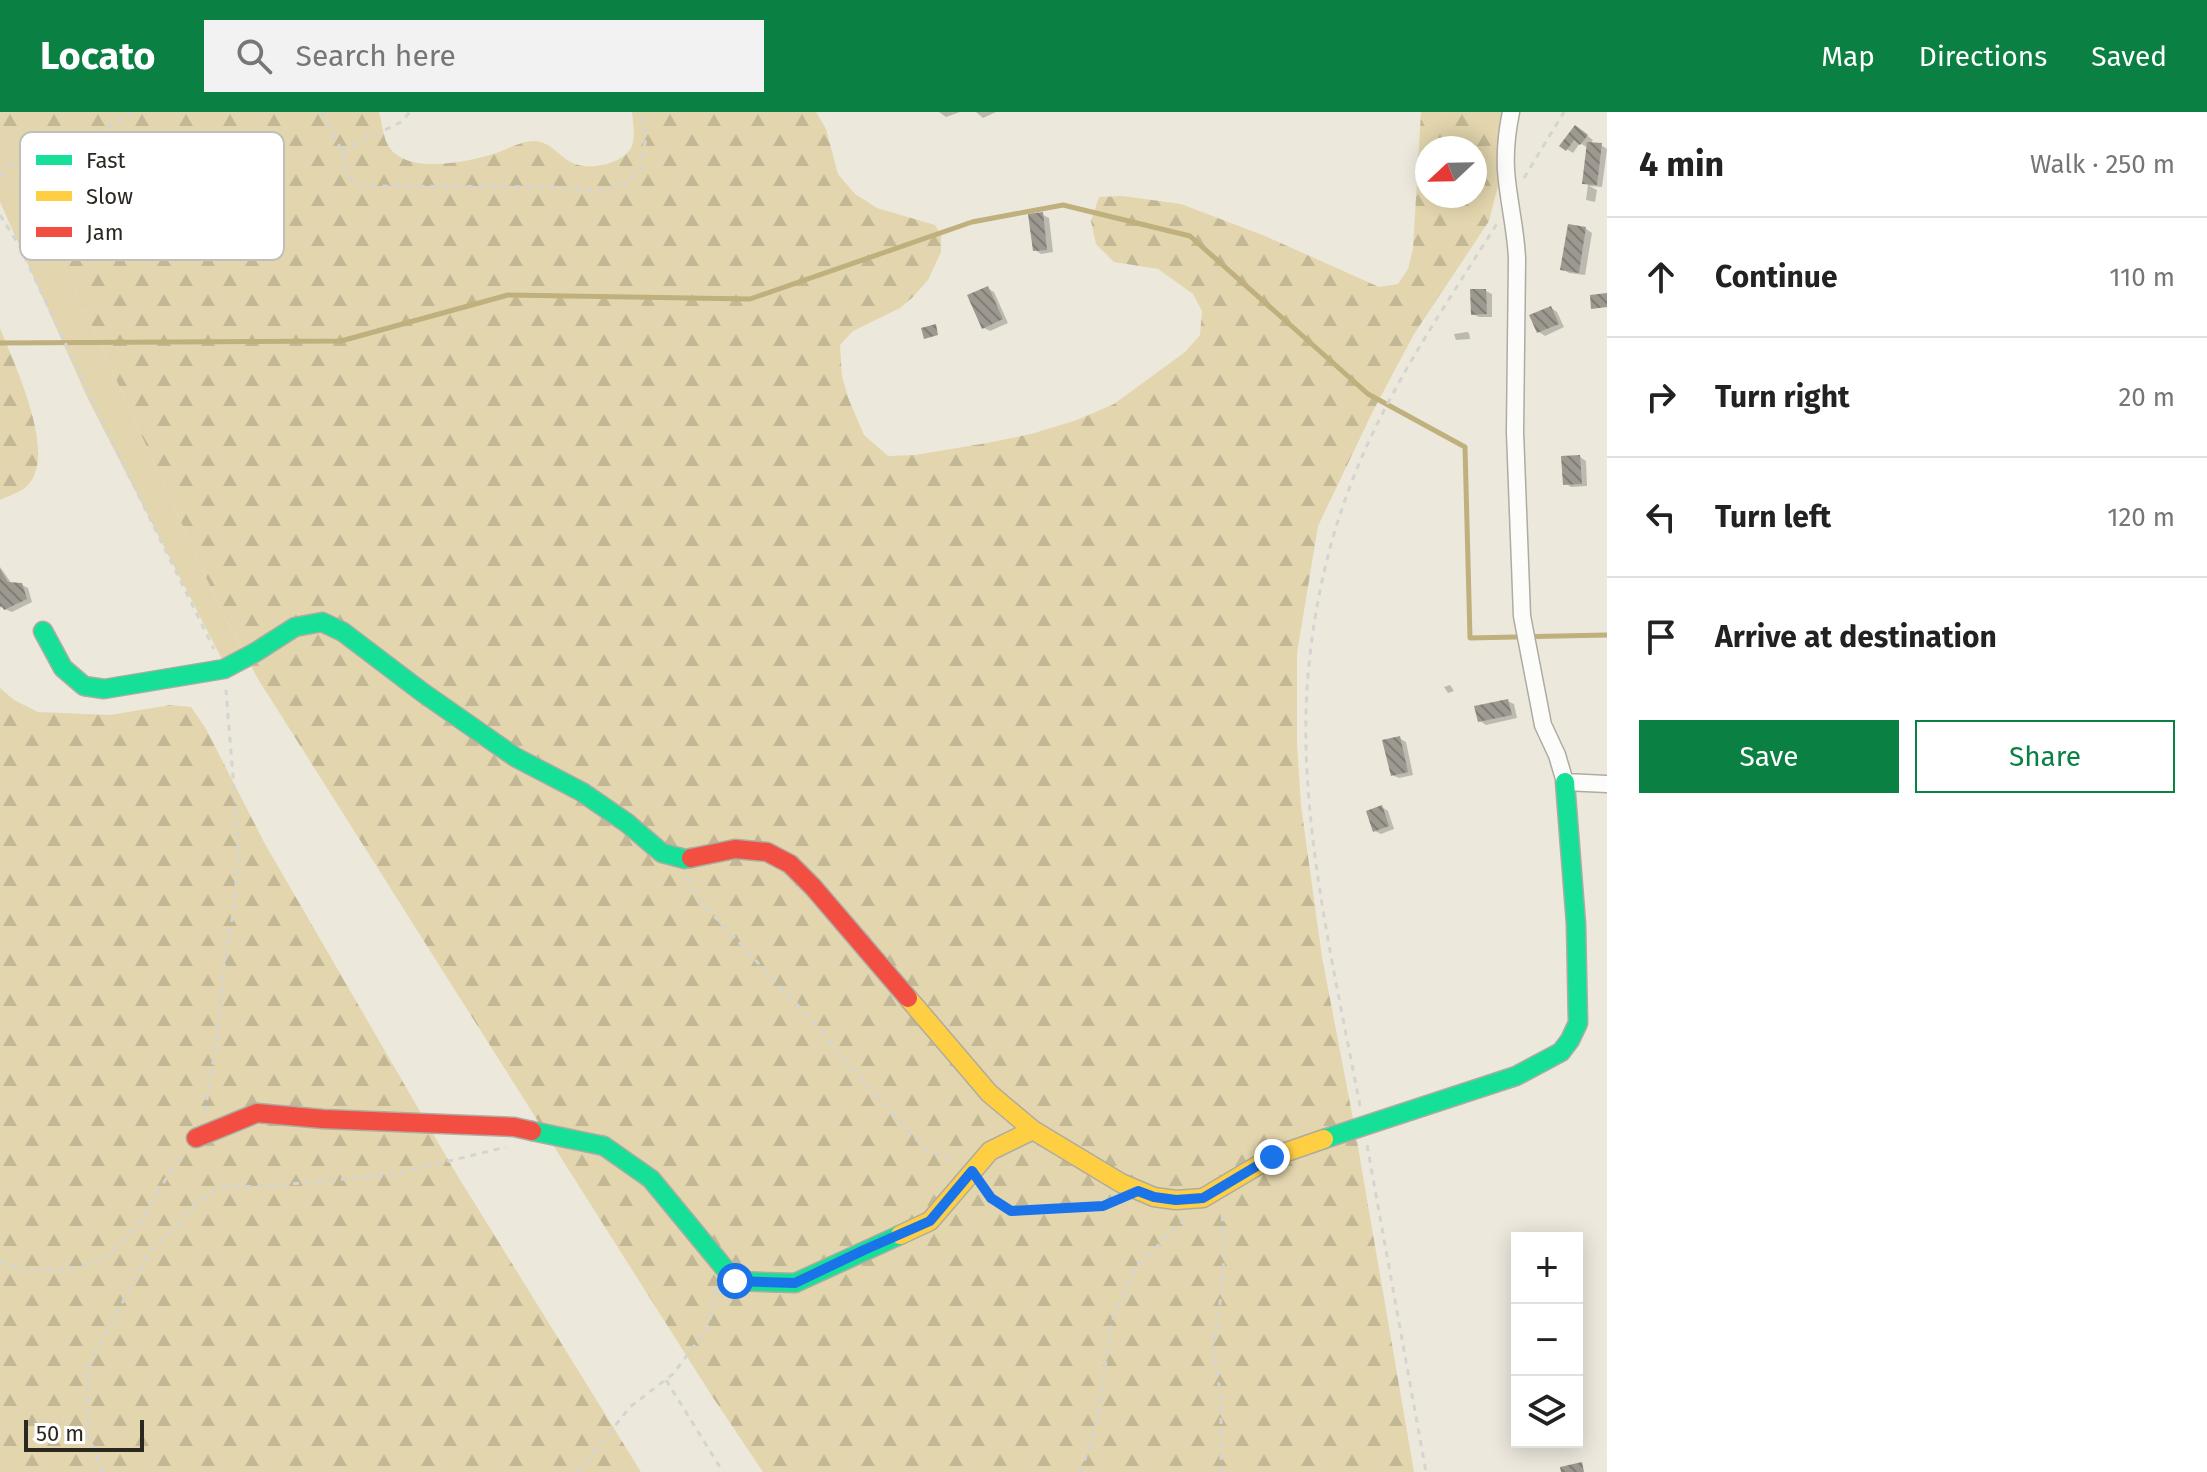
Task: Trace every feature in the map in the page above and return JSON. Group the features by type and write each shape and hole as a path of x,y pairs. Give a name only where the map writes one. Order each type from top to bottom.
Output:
{"street":[{"path":"43,631 63,668 84,686 104,689 224,669 295,627 322,622 343,632 515,757 582,792 627,823 662,853 685,859 735,849 767,852 790,864 989,1093 1033,1130 1138,1191 1176,1200 1203,1198 1272,1157 1516,1076 1561,1052 1578,1023 1576,938 1565,782 1543,725 1522,616 1515,432 1516,231 1505,152 1511,112"},
{"path":"1565,782 1607,784"},
{"path":"196,1138 257,1113 323,1119 514,1127 604,1146 651,1179 735,1281 795,1283 930,1221 990,1151 1033,1130"}],"path":[{"path":"100,132 131,112"},
{"path":"322,112 342,151 347,176 361,186 559,187 600,191 628,182 641,167 646,137 639,112"},
{"path":"342,151 401,122 410,112"},
{"path":"1426,1472 1327,931 1309,807 1306,746 1312,642 1318,600 1344,503 1386,407 1564,112"},
{"path":"0,176 9,166 20,162"},
{"path":"675,856 700,901 820,1029 925,1149 961,1162 972,1171 991,1198 1011,1211 1103,1206 1138,1191"},
{"path":"103,1472 88,1435 88,1368 149,1252 194,1205 220,1187 270,1186 396,1174 492,1151 544,1133"},
{"path":"0,1262 26,1270 70,1270 109,1256 139,1224 179,1156 196,1138"},
{"path":"1221,1188 1224,1257 1213,1349 1221,1397 1221,1472"},
{"path":"1081,1472 1097,1421 1112,1321 1136,1267 1203,1198"},
{"path":"578,1472 630,1407 673,1374 707,1329 716,1297 717,1258"},
{"path":"665,1380 723,1472"}],"green space":[{"path":"0,112 379,112 389,147 398,156 410,161 423,164 454,163 534,141 546,144 575,164 590,166 613,162 631,148 634,135 632,112 816,112 826,129 838,174 855,194 877,208 935,225 941,235 941,252 928,280 913,297 900,308 853,331 840,345 842,377 864,435 888,456 915,455 987,443 1077,420 1114,404 1185,352 1200,335 1202,311 1193,294 1158,269 1114,262 1096,244 1091,221 1099,197 1123,196 1181,204 1265,236 1379,287 1398,284 1408,269 1413,249 1415,208 1487,208 1487,136 1420,136 1421,112 1502,112 1499,182 1489,221 1414,334 1318,526 1297,653 1301,806 1322,957 1414,1472 763,1472 258,679 221,610 62,260 284,260 284,132 20,132 20,172 0,134"},
{"path":"0,134 20,172 20,247 0,202"},
{"path":"26,260 62,260 221,610 245,655 224,663 88,399"},
{"path":"0,328 30,408 38,453 36,472 27,486 0,500"},
{"path":"0,688 14,700 38,712 110,715 171,705 191,707 206,729 265,844 454,1170 641,1472 0,1472"}],"building":[{"path":"1575,125 1588,135 1580,145 1574,140 1566,151 1559,146"},
{"path":"1587,142 1602,143 1597,185 1582,184"},
{"path":"1043,212 1047,250 1033,251 1028,214"},
{"path":"1568,224 1586,227 1579,273 1560,270"},
{"path":"988,286 1003,319 982,329 967,295"},
{"path":"1470,289 1486,289 1487,314 1471,315"},
{"path":"1607,293 1607,307 1591,309 1590,295"},
{"path":"1551,306 1559,324 1537,333 1529,315"},
{"path":"936,324 938,335 924,339 921,328"},
{"path":"1580,455 1582,484 1563,485 1561,456"},
{"path":"0,569 8,582 22,583 27,599 4,610 0,607"},
{"path":"1508,699 1512,715 1478,722 1474,706"},
{"path":"1400,736 1408,772 1391,776 1382,740"},
{"path":"1382,805 1389,826 1373,832 1366,811"},
{"path":"1582,1462 1584,1472 1561,1472 1560,1467"}],"waterway":[{"path":"0,343 341,341 508,295 750,299 972,222 1063,205 1190,236 1368,394 1465,447 1470,638 1607,635"}],"traffic: fast":[{"path":"43,631 63,668 84,686 104,689 224,669 295,627 322,622 343,632 515,757 582,792 627,823 662,853 691,858"},
{"path":"1324,1139 1516,1076 1561,1052 1570,1040 1578,1023 1576,924 1565,782"},
{"path":"532,1131 604,1146 651,1179 735,1281 795,1283 900,1235"}],"traffic: slow":[{"path":"908,998 989,1093 1033,1130"},
{"path":"900,1235 930,1221 990,1151 1033,1130 1121,1183 1154,1197 1176,1200 1203,1198 1272,1157 1324,1139"}],"traffic: jam":[{"path":"691,858 735,849 767,852 790,864 908,998"},
{"path":"196,1138 257,1113 323,1119 514,1127 532,1131"}],"route":[{"path":"735,1281 795,1283 930,1221 972,1171 991,1198 1011,1211 1049,1210 1103,1206 1138,1191 1176,1200 1203,1198 1272,1157"}]}
